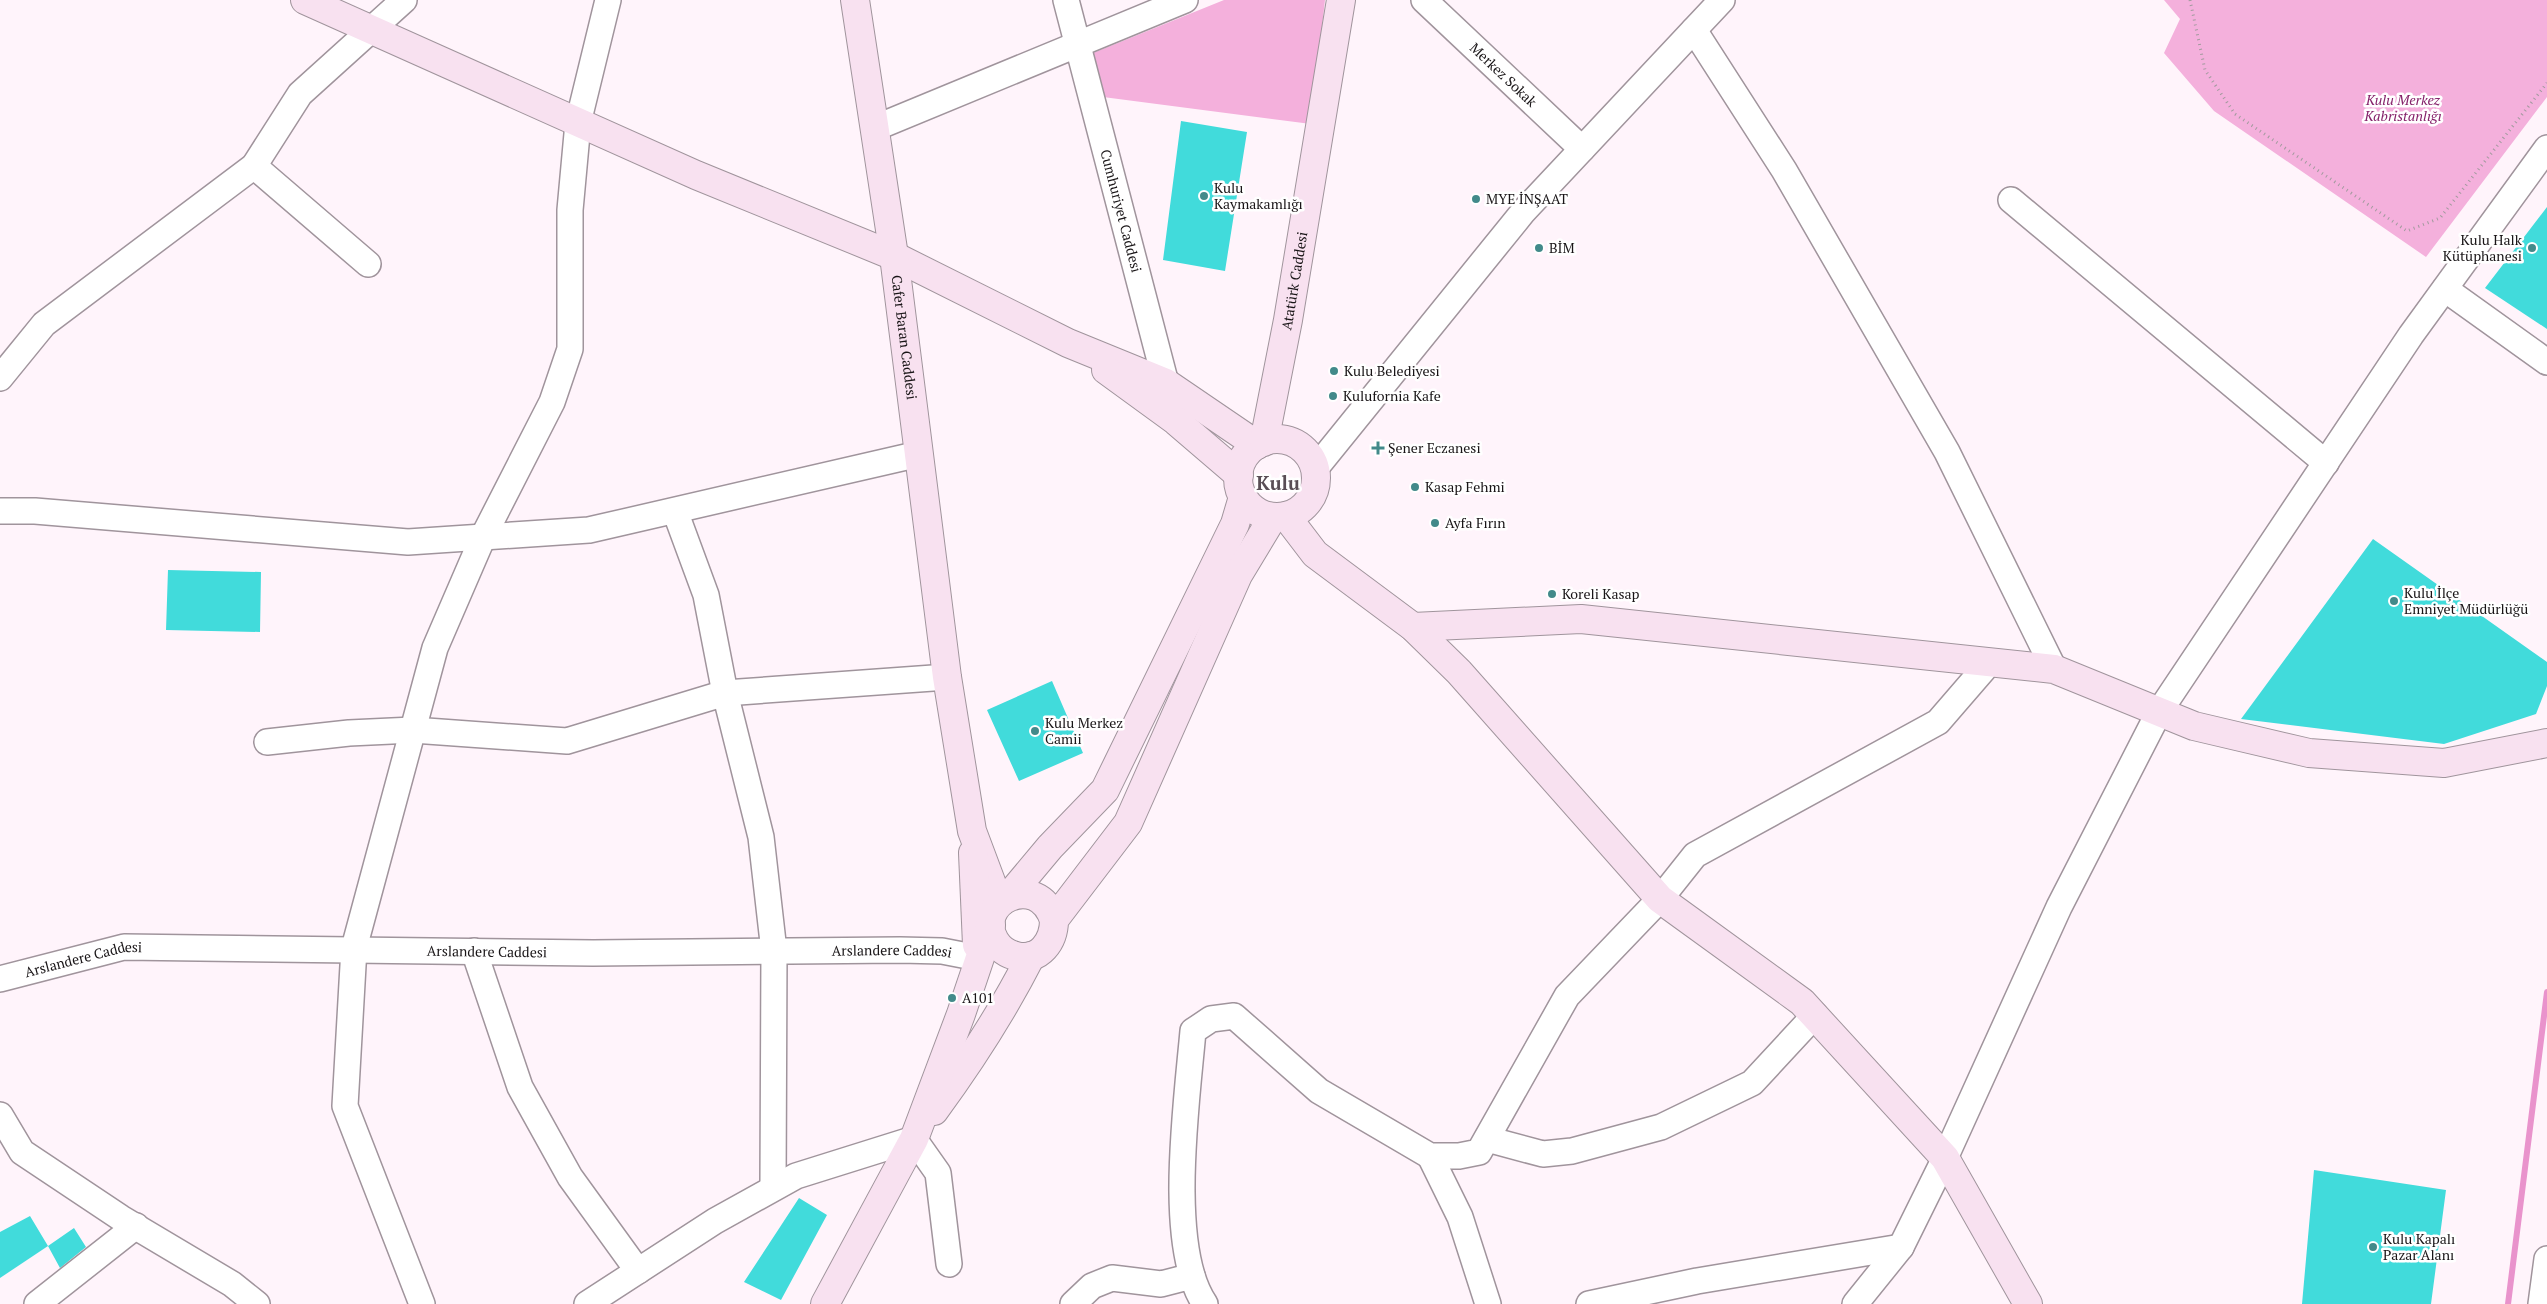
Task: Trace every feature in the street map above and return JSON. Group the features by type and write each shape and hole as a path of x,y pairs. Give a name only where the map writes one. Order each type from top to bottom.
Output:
{"street":[{"path":"305,0 696,175 894,256 1068,343 1166,384 1261,443"},
{"path":"0,378 44,324 254,166 300,94 404,0"},
{"path":"422,1304 345,1106 354,948 435,648 483,537 552,402 570,349 570,210 578,123 608,0"},
{"name":"Cafer Baran Caddesi","path":"855,0 894,256 947,677 972,831"},
{"name":"Cumhuriyet Caddesi","path":"1066,0 1176,421"},
{"path":"874,128 1185,0"},
{"name":"Atatürk Caddesi","path":"1261,443 1288,320 1341,0"},
{"name":"Merkez Sokak","path":"1424,0 1582,150"},
{"path":"1315,469 1523,212 1722,0"},
{"path":"1694,30 1784,170 1947,452 2054,670"},
{"path":"1855,1304 1901,1247 1945,1158 2059,907 2159,712 2445,289 2547,148"},
{"path":"254,166 368,264"},
{"path":"2011,200 2326,463"},
{"path":"2445,289 2547,362"},
{"path":"825,1304 914,1139 961,1014 978,958 1000,908 1050,847 1105,790 1235,524 1241,486 1242,463 1261,443 1280,439 1292,442 1303,449 1311,458 1315,469 1316,482 1306,504 1297,512 1279,516 1255,510 1241,486 1176,421 1068,343"},
{"path":"0,511 44,511 408,542 589,530 919,454"},
{"path":"675,511 706,595 726,693 761,837 774,951 773,1188"},
{"path":"1279,516 1315,554 1413,627 1459,672 1660,899 1802,1002 1815,1015 1945,1158 2028,1304"},
{"path":"1054,920 1128,823 1238,575 1279,516"},
{"path":"1413,627 1581,619 2054,670 2194,726 2309,753 2444,763 2547,743"},
{"path":"1205,1304 1197,1292 1186,1253 1182,1166 1193,1031 1211,1019 1234,1016 1319,1091 1430,1156 1459,1156 1479,1152 1567,996 1660,899 1695,855 1938,722 1989,662"},
{"path":"267,742 349,733 413,730 567,741 726,693 947,677"},
{"path":"972,831 1000,908 992,936 998,946 1008,954 1019,957 1031,956 1041,951 1049,943 1054,932 1054,920 1050,909 1042,900 1032,895 1020,894 1000,908"},
{"path":"972,831 978,958"},
{"name":"Arslandere Caddesi","path":"0,979 124,947 354,948 593,953 942,951 978,958"},
{"path":"474,951 520,1087 570,1177 638,1271"},
{"path":"587,1304 715,1221 796,1176 914,1139 968,1066 1014,989 1031,956"},
{"path":"1487,1139 1543,1154 1572,1151 1661,1127 1752,1083 1815,1015"},
{"path":"0,1115 22,1152 136,1226 232,1284 257,1304"},
{"path":"914,1139 938,1173 949,1264"},
{"path":"1430,1156 1460,1217 1488,1304"},
{"path":"37,1304 136,1226"},
{"path":"1589,1304 1697,1281 1901,1247"},
{"path":"2544,1293 2547,1259"},
{"path":"1073,1304 1092,1286 1112,1278 1161,1284 1192,1276"}],"path":[{"path":"2190,0 2205,70 2234,114 2407,230 2440,218 2547,83"}],"green space":[{"path":"1224,0 1325,0 1311,124 1103,97 1093,53"},
{"name":"Kulu Merkez Kabristanlığı","path":"2164,0 2547,0 2547,97 2426,257 2214,111 2164,53 2180,19"}],"building":[{"name":"Kulu Kaymakamlığı","path":"1181,121 1247,132 1225,271 1163,260"},
{"name":"Kulu Halk Kütüphanesi","path":"2547,207 2547,329 2485,288"},
{"name":"Kulu İlçe Emniyet Müdürlüğü","path":"2373,539 2547,662 2547,686 2536,714 2444,744 2241,719"},
{"path":"168,570 261,572 260,632 166,630"},
{"name":"Kulu Merkez Camii","path":"1052,681 1083,753 1019,781 987,710"},
{"name":"Kulu Kapalı Pazar Alanı","path":"2314,1170 2446,1190 2431,1304 2302,1304"},
{"path":"799,1198 827,1215 781,1300 744,1282"},
{"path":"30,1216 48,1246 0,1278 0,1232"},
{"path":"74,1228 86,1247 60,1268 48,1246"}],"waterway":[{"path":"2508,1304 2547,992"}],"place":[{"name":"Kulu Kaymakamlığı","path":"1204,196"},
{"name":"MYE İNŞAAT","path":"1476,199"},
{"name":"BİM","path":"1539,248"},
{"name":"Kulu Halk Kütüphanesi","path":"2532,248"},
{"name":"Kulu Belediyesi","path":"1334,371"},
{"name":"Kulufornia Kafe","path":"1333,396"},
{"name":"Şener Eczanesi","path":"1378,448"},
{"name":"Kasap Fehmi","path":"1415,487"},
{"name":"Ayfa Fırın","path":"1435,523"},
{"name":"Koreli Kasap","path":"1552,594"},
{"name":"Kulu İlçe Emniyet Müdürlüğü","path":"2394,601"},
{"name":"Kulu Merkez Camii","path":"1035,731"},
{"name":"A101","path":"952,998"},
{"name":"Kulu Kapalı Pazar Alanı","path":"2373,1247"}],"district":[{"name":"Kulu","path":"1278,483"}]}
